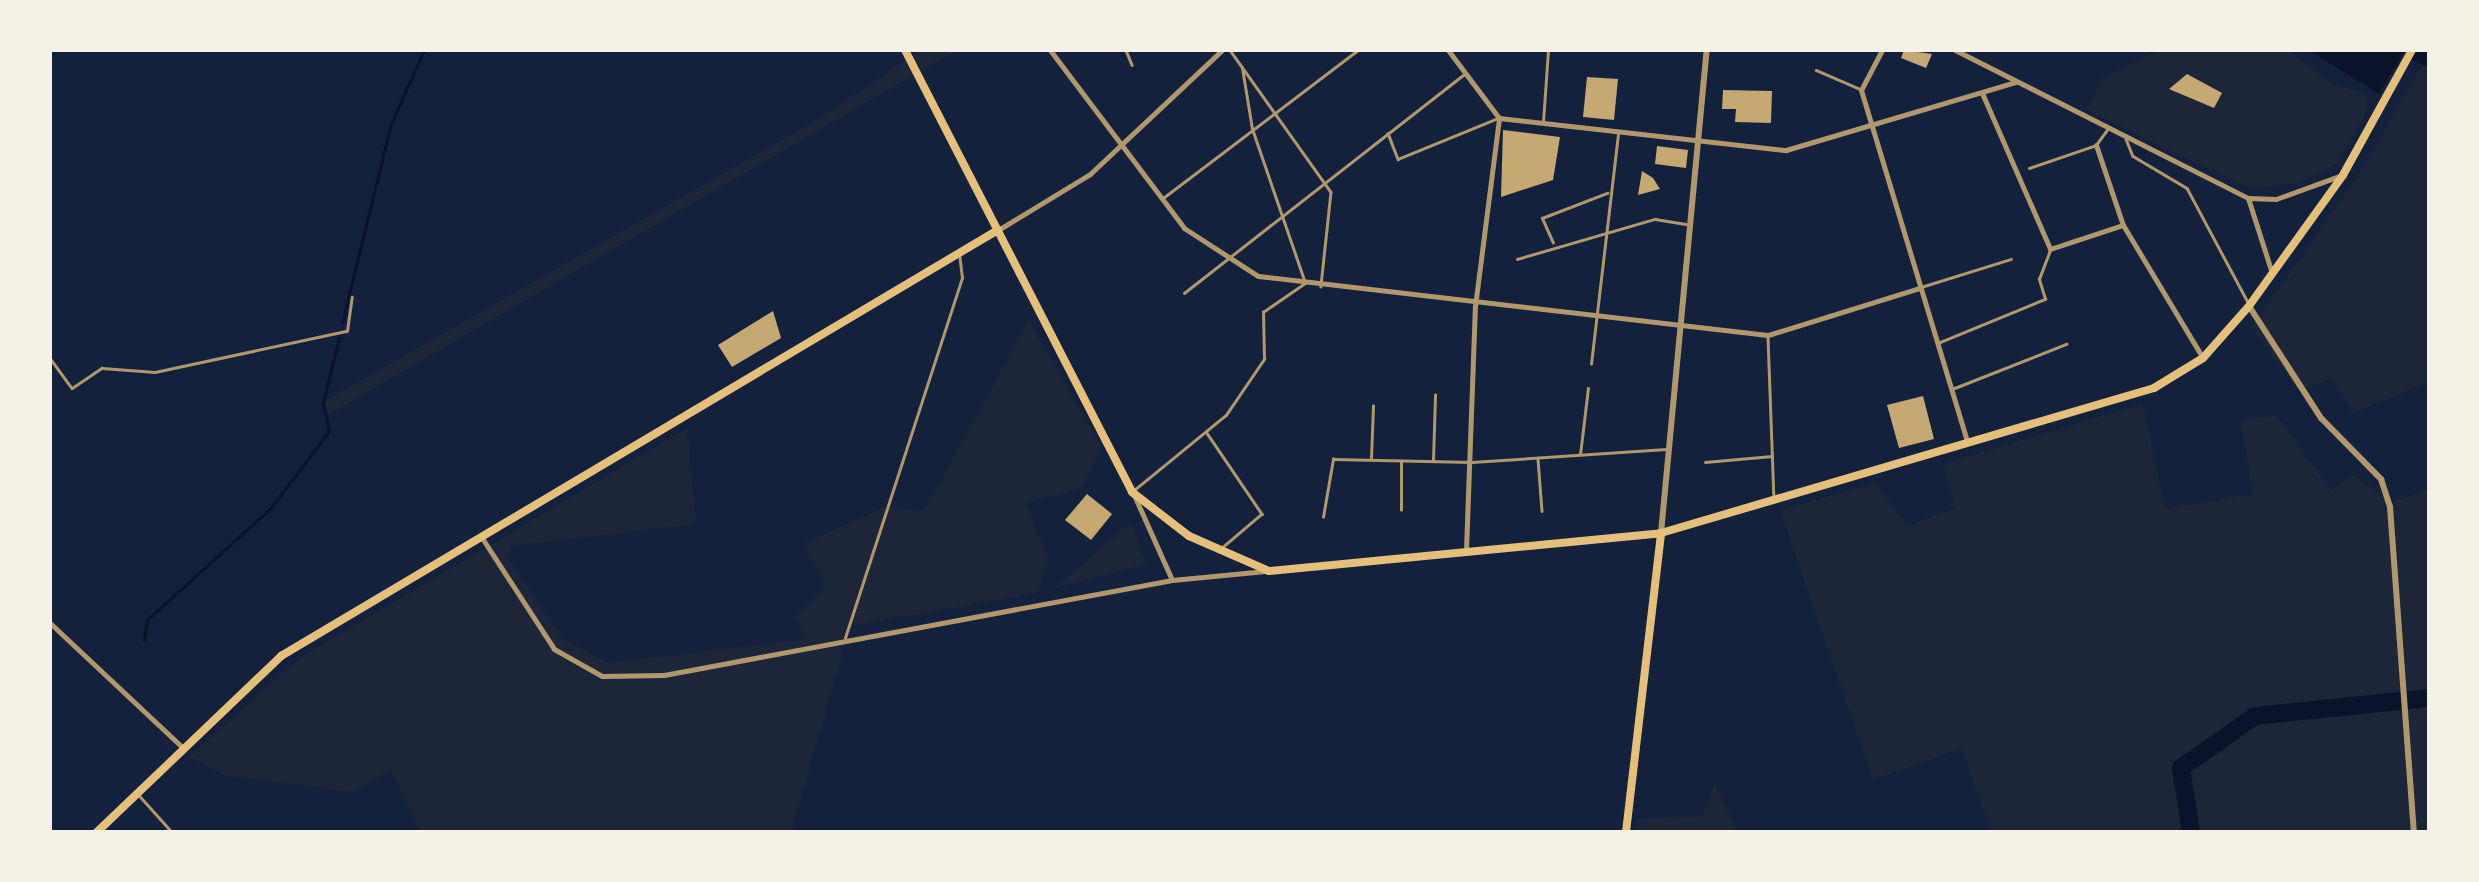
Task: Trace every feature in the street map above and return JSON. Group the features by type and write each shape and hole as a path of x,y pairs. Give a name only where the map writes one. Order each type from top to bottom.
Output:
{"main road":[{"path":"905,50 1132,492 1220,550 1269,571 1661,533 2154,388 2203,358 2249,306 2343,174 2412,50"},
{"path":"97,832 281,656 998,230"},
{"path":"1626,832 1661,533"}],"street":[{"path":"1050,50 1162,198 1222,259 1305,283 1475,306 1768,335 1920,288"},
{"path":"998,230 1122,145 1222,50"},
{"path":"1448,50 1499,118 1475,306 1466,550"},
{"path":"1661,533 1707,50"},
{"path":"1882,50 1861,90 1968,444"},
{"path":"1955,50 2248,198 2308,191 2343,174"},
{"path":"1499,118 1786,150 2015,82"},
{"path":"1982,93 2050,249 2123,225"},
{"path":"2096,145 2123,225 2203,358"},
{"path":"2248,198 2272,270"},
{"path":"2249,306 2322,418 2381,479 2390,507 2414,832"},
{"path":"1132,492 1172,580"},
{"path":"482,538 554,649 602,676 664,675 1172,580 1269,571"},
{"path":"50,622 183,748"}],"lane":[{"path":"1126,50 1132,65"},
{"path":"1230,50 1322,182 1333,206 1321,286"},
{"path":"1162,198 1358,50"},
{"path":"1543,122 1548,50"},
{"path":"1132,492 1206,432 1264,359 1263,312 1305,283 1252,129 1242,68"},
{"path":"1816,70 1861,90"},
{"path":"1184,293 1222,259 1466,73"},
{"path":"1388,133 1398,159 1499,118"},
{"path":"2029,168 2096,145 2109,127"},
{"path":"1592,364 1618,133"},
{"path":"2124,134 2133,156 2187,188 2249,306"},
{"path":"1553,245 1542,218 1610,192"},
{"path":"1518,259 1553,245 1604,235 1655,218 1688,224"},
{"path":"1936,343 2045,299 2038,279 2050,249"},
{"path":"844,640 962,278 958,253"},
{"path":"1920,288 2010,260"},
{"path":"50,358 72,388 102,368 156,372 347,331 352,297"},
{"path":"1768,335 1774,499"},
{"path":"1951,389 2066,344"},
{"path":"1580,455 1588,388"},
{"path":"1433,462 1434,395"},
{"path":"1371,460 1373,406"},
{"path":"1206,432 1262,514 1220,550"},
{"path":"1323,516 1333,458 1472,462 1667,449"},
{"path":"1705,462 1772,456"},
{"path":"1538,458 1542,511"},
{"path":"1401,461 1401,510"},
{"path":"137,793 172,832"}],"shaded area":[{"path":"920,50 957,50 326,416 323,402 820,118"},
{"path":"2159,50 2287,50 2335,85 2368,95 2364,117 2339,162 2300,183 2250,189 2087,110 2101,79"},
{"path":"2308,50 2405,50 2379,94"},
{"path":"2413,50 2429,50 2429,382 2353,413 2332,379 2298,390 2252,327 2365,165 2426,58"},
{"path":"1029,320 1101,447 1082,489 1026,502 1049,562 1037,593 850,626 791,832 420,832 391,770 353,792 223,775 189,757 300,658 687,428 696,524 510,546 509,559 563,639 607,663 807,639 795,617 826,586 804,544 884,507 924,511"},
{"path":"2143,404 2165,509 2252,494 2241,419 2277,416 2331,490 2353,475 2393,502 2429,489 2429,832 1991,832 1962,748 1873,780 1780,510 1876,483 1907,526 1956,508 1943,464"},
{"path":"1131,522 1147,564 1054,588"},
{"path":"1715,784 1738,832 1635,832 1636,819 1702,816"}],"building":[{"path":"1904,50 1932,54 1926,68 1901,58"},
{"path":"2187,74 2222,93 2214,108 2169,89"},
{"path":"1587,77 1618,79 1614,120 1583,117"},
{"path":"1723,90 1772,91 1771,123 1735,122 1736,109 1722,109"},
{"path":"1503,130 1560,137 1553,180 1501,197"},
{"path":"1657,146 1688,150 1686,168 1655,164"},
{"path":"1642,171 1653,178 1660,189 1638,195"},
{"path":"773,311 781,338 732,367 718,345"},
{"path":"1923,396 1934,439 1899,448 1887,405"},
{"path":"1087,494 1112,514 1091,540 1065,520"}],"waterway":[{"path":"342,323 391,124 424,50"},
{"path":"2413,50 2429,58"},
{"path":"144,640 147,620 270,509 329,431 323,402 339,338"},
{"path":"2191,832 2181,768 2255,716 2429,698"}]}
